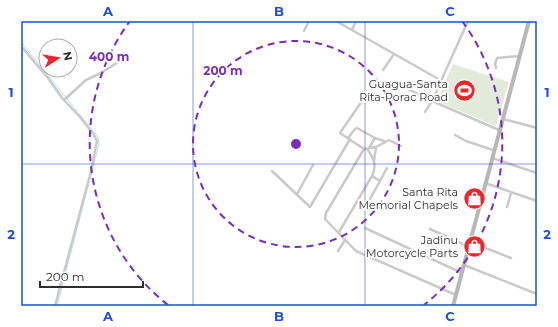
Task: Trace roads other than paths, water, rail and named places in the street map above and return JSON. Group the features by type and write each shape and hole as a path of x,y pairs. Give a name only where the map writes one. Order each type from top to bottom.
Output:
{"main road":[{"path":"453,306 484,183 529,21"}],"street":[{"path":"304,31 309,21"},
{"path":"336,21 442,81"},
{"path":"352,30 356,21"},
{"path":"425,112 442,81 468,21"},
{"path":"21,46 94,134 97,145 90,178 55,306"},
{"path":"383,70 394,54"},
{"path":"66,99 86,80 101,73 129,55"},
{"path":"496,68 495,64 497,58 519,56"},
{"path":"408,89 499,130"},
{"path":"362,100 340,133 364,149 368,150 385,141 391,140 401,146"},
{"path":"503,119 537,128"},
{"path":"272,171 310,207 355,129 357,128 375,138 385,141"},
{"path":"454,135 466,141 493,150"},
{"path":"368,150 375,138"},
{"path":"339,232 372,176 375,168 374,162 376,147"},
{"path":"364,149 325,216 326,221 339,232 356,251 456,295"},
{"path":"368,150 374,162"},
{"path":"491,158 537,173"},
{"path":"297,194 313,165"},
{"path":"370,199 387,168"},
{"path":"372,176 380,181"},
{"path":"484,183 537,201"},
{"path":"507,207 511,193"},
{"path":"365,228 462,273"},
{"path":"430,229 511,258"},
{"path":"338,251 345,240"},
{"path":"464,265 537,294"}],"waterway":[{"path":"21,42 98,137 99,144 57,306"}],"place":[{"name":"Guagua-Santa Rita-Porac Road","path":"464,90"},
{"name":"Santa Rita Memorial Chapels","path":"474,198"},
{"name":"Jadinu Motorcycle Parts","path":"474,246"}]}
